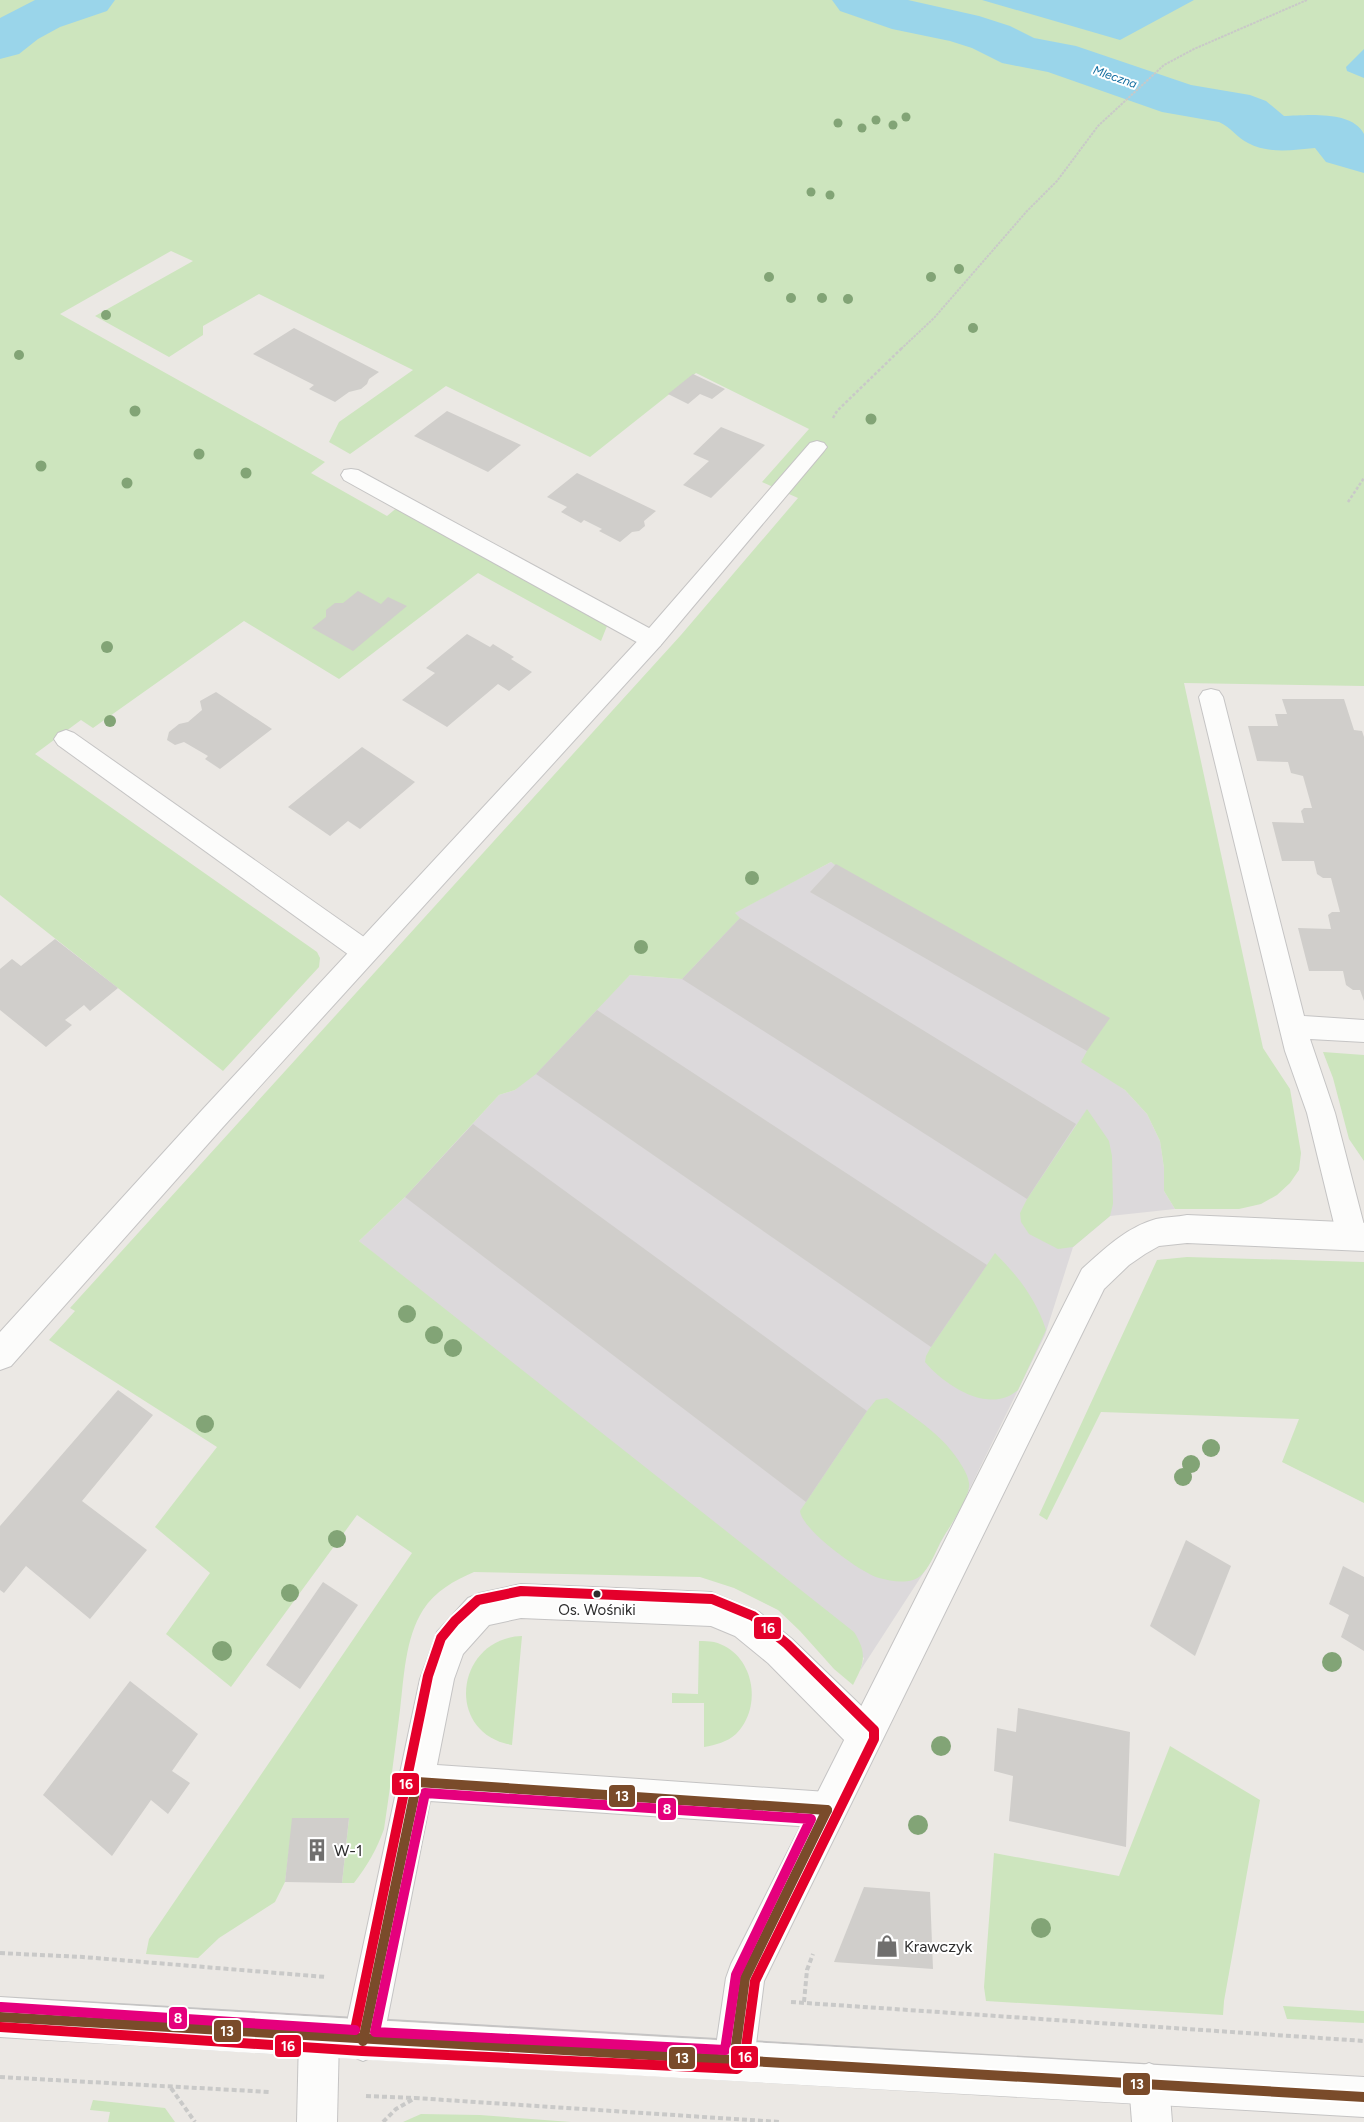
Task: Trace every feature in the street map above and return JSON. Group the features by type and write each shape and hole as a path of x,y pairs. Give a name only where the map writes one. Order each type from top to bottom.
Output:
{"street":[{"path":"0,1355 213,1118 652,640 817,447"},
{"path":"351,475 652,640"},
{"path":"734,2060 741,1997 748,1971 1092,1279 1118,1255 1134,1244 1156,1233 1187,1229 1358,1237 1321,1113 1299,1050 1211,698"},
{"path":"66,739 365,952"},
{"path":"1294,1027 1364,1031"},
{"path":"363,2041 377,1981 437,1679 449,1644 480,1610 520,1601 711,1609 747,1624 780,1651 865,1735"},
{"path":"417,1782 827,1810"},
{"path":"0,2017 363,2041 1149,2083 1364,2097"},
{"path":"317,2108 319,2038"},
{"path":"1149,2083 1152,2122"}],"path":[{"path":"817,447 837,411 934,318 1027,211 1057,181 1098,126 1138,88 1164,65 1194,49 1307,0"},
{"path":"1348,502 1364,478"},
{"path":"0,1953 83,1957 377,1981"},
{"path":"741,1997 864,2007 1364,2040"},
{"path":"0,2077 171,2087 317,2108 415,2098 780,2122"},
{"path":"171,2087 195,2122"},
{"path":"383,2122 396,2109 415,2098"}],"shaded area":[{"path":"831,862 1110,1018 1108,1078 1125,1090 1147,1114 1160,1141 1164,1168 1164,1191 1175,1209 1110,1216 1073,1247 1045,1335 964,1500 926,1569 860,1671 864,1658 359,1241 405,1197 499,1095 515,1090 630,975 682,979 739,918 734,913"}],"green space":[{"path":"0,0 1364,0 1364,686 1184,683 1263,1048 1290,1089 1301,1153 1299,1170 1290,1183 1277,1195 1261,1204 1239,1209 1175,1209 1164,1191 1164,1168 1160,1141 1147,1114 1125,1090 1081,1062 1087,1051 831,862 735,913 740,918 682,979 630,975 536,1074 515,1090 499,1095 405,1197 359,1241 854,1632 863,1653 860,1671 853,1685 834,1669 778,1610 734,1588 700,1577 474,1572 453,1583 433,1597 423,1610 412,1633 404,1672 384,1829 375,1850 359,1877 354,1883 342,1883 349,1818 293,1818 285,1882 275,1902 219,1938 198,1958 146,1954 149,1939 412,1553 357,1515 231,1687 166,1634 210,1573 155,1527 217,1447 49,1340 75,1311 70,1308 681,635 798,498 762,482 809,429 696,373 590,457 446,386 350,454 329,442 339,422 413,370 259,294 203,326 203,335 169,357 95,316 193,261 171,251 60,314 325,462 311,473 387,516 399,506 607,626 601,641 478,573 339,679 244,621 93,728 81,720 35,754 317,952 320,958 319,967 223,1071 0,895"},
{"path":"1323,1052 1364,1055 1364,1161 1349,1139 1333,1078"},
{"path":"1087,1109 1109,1141 1112,1156 1113,1204 1110,1216 1073,1247 1058,1249 1029,1234 1021,1222 1020,1213 1027,1199"},
{"path":"995,1253 1011,1270 1032,1298 1046,1330 1018,1390 1007,1397 994,1400 968,1394 956,1388 944,1380 925,1362 931,1347"},
{"path":"1187,1257 1364,1262 1364,1503 1282,1462 1299,1419 1101,1412 1047,1520 1039,1515 1157,1260"},
{"path":"887,1398 918,1420 947,1445 963,1468 969,1484 968,1493 961,1507 926,1569 918,1578 905,1581 879,1578 847,1560 811,1529 803,1519 800,1511 867,1411 876,1400"},
{"path":"522,1636 512,1745 490,1737 475,1723 467,1706 466,1687 472,1668 483,1652 500,1641"},
{"path":"699,1641 714,1642 728,1648 738,1657 746,1668 751,1682 752,1696 750,1710 745,1723 736,1734 721,1743 704,1747 704,1703 672,1703 672,1693 698,1694"},
{"path":"1170,1746 1260,1800 1223,2015 986,2001 984,1987 994,1853 1119,1876"},
{"path":"1283,2006 1364,2011 1364,2023 1287,2019"},
{"path":"93,2100 165,2108 175,2122 108,2122 110,2112 90,2110"},
{"path":"421,2114 480,2115 571,2122 403,2122"}],"water":[{"path":"982,0 1194,0 1120,40"},
{"path":"1364,49 1364,78 1347,71 1346,67"}],"building":[{"path":"294,328 379,372 369,379 367,384 361,389 349,392 335,402 309,389 314,385 253,354"},
{"path":"693,374 725,389 712,399 700,394 688,404 668,394"},
{"path":"447,411 521,445 488,472 414,436"},
{"path":"721,427 765,445 711,498 683,485 709,461 693,454"},
{"path":"577,473 656,511 644,521 645,526 639,531 632,532 620,542 599,531 602,529 584,520 581,523 561,512 567,507 547,497"},
{"path":"358,591 381,604 388,597 407,606 353,651 312,628 326,617 326,610 335,603 343,603"},
{"path":"467,634 490,647 493,644 514,657 511,659 532,672 509,691 498,684 447,727 402,700 435,673 426,668"},
{"path":"216,692 272,729 220,769 205,759 208,756 184,742 175,745 167,740 169,732 179,724 188,722 202,710 200,701"},
{"path":"1282,699 1344,699 1354,730 1362,731 1364,737 1364,1001 1360,990 1353,990 1346,985 1343,971 1309,971 1298,928 1331,929 1328,915 1332,912 1340,912 1331,878 1323,878 1317,874 1314,861 1282,861 1272,822 1304,823 1301,811 1304,808 1312,808 1303,776 1291,773 1288,762 1257,761 1248,726 1278,726 1275,714 1287,714"},
{"path":"362,747 415,782 360,829 348,821 330,836 288,807"},
{"path":"836,864 1110,1018 1087,1051 810,892"},
{"path":"740,918 1076,1124 1027,1199 682,979"},
{"path":"55,939 118,988 90,1011 84,1005 65,1020 72,1025 46,1047 0,1010 0,969 12,959 21,966"},
{"path":"597,1010 987,1265 931,1347 536,1074"},
{"path":"473,1124 867,1411 806,1502 405,1197"},
{"path":"118,1390 153,1415 82,1501 147,1550 90,1619 26,1566 4,1593 0,1590 0,1526"},
{"path":"1186,1540 1231,1566 1195,1656 1150,1626"},
{"path":"1343,1566 1364,1577 1364,1651 1341,1637 1349,1615 1329,1604"},
{"path":"323,1582 358,1605 300,1689 266,1665"},
{"path":"130,1681 198,1734 172,1771 190,1783 168,1814 151,1800 112,1856 43,1795"},
{"path":"1018,1708 1130,1732 1126,1847 1009,1821 1013,1776 994,1771 997,1728 1016,1732"},
{"name":"W-1","path":"292,1818 349,1818 342,1883 285,1882"},
{"path":"864,1887 930,1892 933,1969 834,1962"}],"waterway":[{"name":"Mleczna","path":"0,43 9,35 42,16 89,0"},
{"name":"Mleczna","path":"858,0 910,18 960,27 991,37 1021,52 1057,57 1182,100 1230,107 1246,113 1267,131 1276,134 1320,131 1329,133 1335,136 1346,150 1364,156"}],"transit line":[{"name":"16","path":"0,2027 362,2051 737,2069 744,2062 755,1981 874,1739 874,1730 787,1644 753,1616 712,1599 521,1591 478,1600 455,1621 441,1638 428,1676 355,2030"},
{"name":"13","path":"417,1782 827,1810"},
{"name":"13","path":"363,2041 417,1782"},
{"name":"8","path":"425,1793 811,1819 736,1975 725,2050 375,2032 425,1793"},
{"name":"13","path":"734,2060 745,1978 827,1810"},
{"name":"8","path":"1,2007 355,2030"},
{"name":"13","path":"0,2017 1364,2097"}],"place":[{"name":"Os. Wośniki","path":"597,1594"},
{"name":"W-1","path":"317,1850"},
{"name":"Krawczyk","path":"887,1946"}]}
